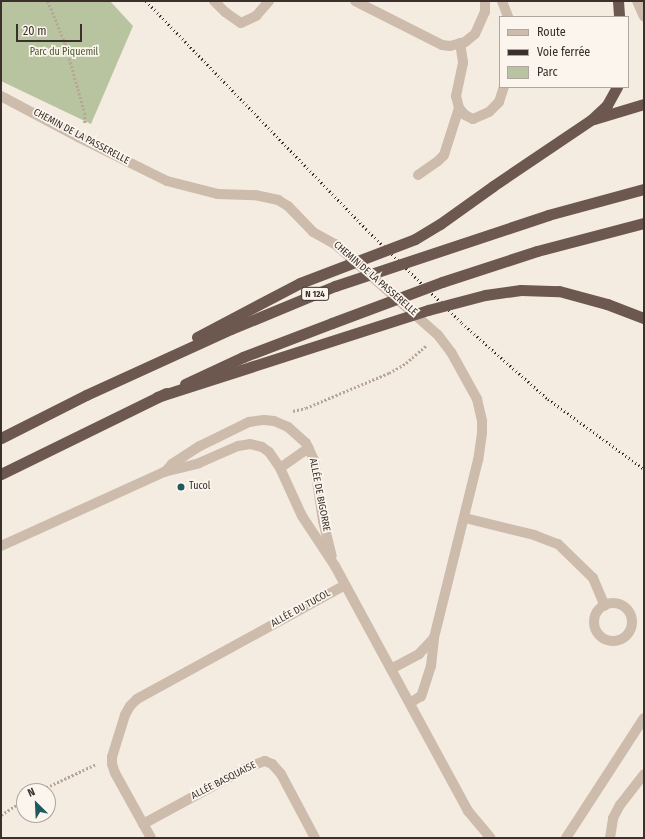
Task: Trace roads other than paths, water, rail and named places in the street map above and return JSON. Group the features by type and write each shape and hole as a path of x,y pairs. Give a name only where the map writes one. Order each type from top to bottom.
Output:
{"highway":[{"path":"618,1 619,16"},
{"path":"86,395 300,283 414,238 440,224 591,120 607,105 616,88"},
{"path":"591,120 644,104"},
{"name":"N 124","path":"1,438 86,395 231,329 335,286 548,215 644,189"},
{"path":"1,474 157,397 243,357 442,282 537,251 644,223"},
{"path":"157,397 428,310 485,295 521,290 559,291 608,304 644,318"}],"street":[{"path":"214,1 225,12 241,23 256,16 269,1"},
{"path":"355,1 442,45 450,46 460,43 475,34 485,12 485,1"},
{"path":"502,1 508,16"},
{"path":"638,1 644,17"},
{"path":"460,43 463,57 456,96 459,108 468,118 478,118 489,112 499,102 504,88"},
{"name":"CHEMIN DE LA PASSERELLE","path":"1,96 78,137 162,178 185,187 218,194 256,195 278,200 288,206 313,232 335,244 438,334 451,352 477,399 482,421 478,460 465,518 434,638 431,666 421,696 410,703"},
{"path":"418,175 444,155 459,108"},
{"name":"ALLÉE DE BIGORRE","path":"164,472 172,464 200,446 236,427 258,420 274,421 294,431 309,448 314,460 323,521 335,566"},
{"name":"ALLÉE DE BIGORRE","path":"1,546 164,472 199,463 238,446 250,444 262,447 269,452 280,468 302,516 335,566 345,585"},
{"path":"280,468 309,448"},
{"path":"465,518 534,535 558,544 592,578 605,606"},
{"path":"345,585 468,811 491,838"},
{"name":"ALLÉE DU TUCOL","path":"143,824 115,773 112,757 125,715 137,698 345,585"},
{"name":"CHEMIN DE LA PASSERELLE","path":"391,669 419,654 434,638"},
{"path":"566,838 644,718"},
{"name":"ALLÉE BASQUAISE","path":"143,824 250,766 265,761 272,764 281,774 315,838"},
{"path":"610,838 613,818 620,805 644,774"},
{"path":"143,824 151,838"}],"railway":[{"path":"146,1 366,229 462,323 548,399 644,469"}],"place":[{"name":"Tucol","path":"181,487"}],"park label":[{"name":"Parc du Piquemil","path":"64,53"}]}
